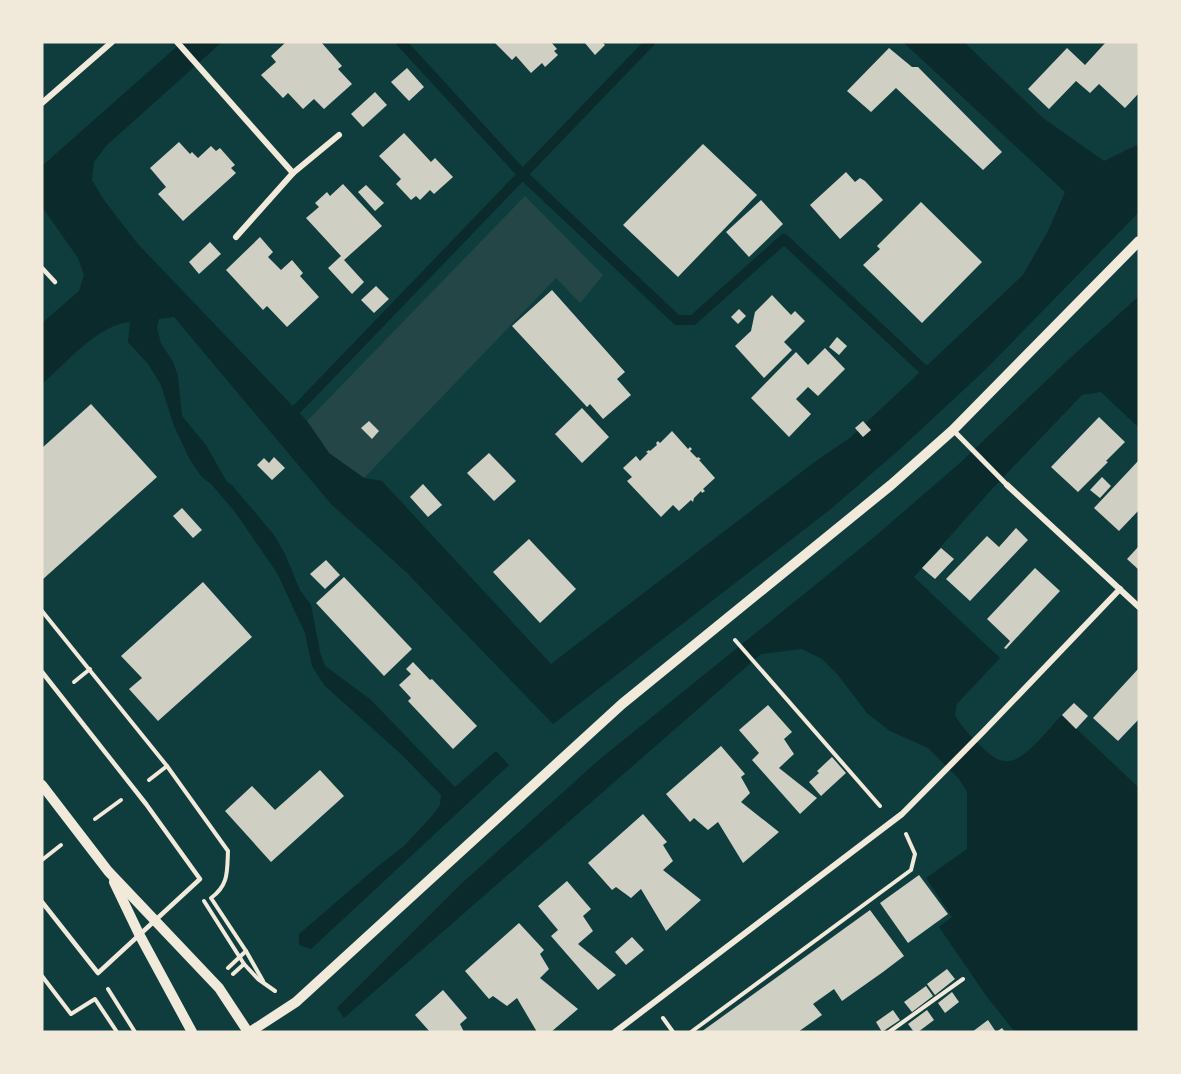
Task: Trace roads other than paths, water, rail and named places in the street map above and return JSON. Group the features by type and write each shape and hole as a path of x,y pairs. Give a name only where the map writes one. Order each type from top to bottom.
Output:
{"street":[{"path":"42,103 112,42"},
{"path":"177,42 293,173"},
{"path":"236,237 293,173 339,135"},
{"path":"42,784 108,871 219,988 249,1032 296,1002 622,704 891,485 953,430 1139,241"},
{"path":"953,430 968,447 1139,607"},
{"path":"615,1032 894,821 939,778 1120,589"},
{"path":"108,871 192,1032"}],"lane":[{"path":"42,268 55,282"},
{"path":"42,672 135,790 200,879 98,973 42,902"}],"waterway":[{"path":"401,42 523,175 677,320 693,320 784,239 923,369"},
{"path":"296,410 650,42"}]}
